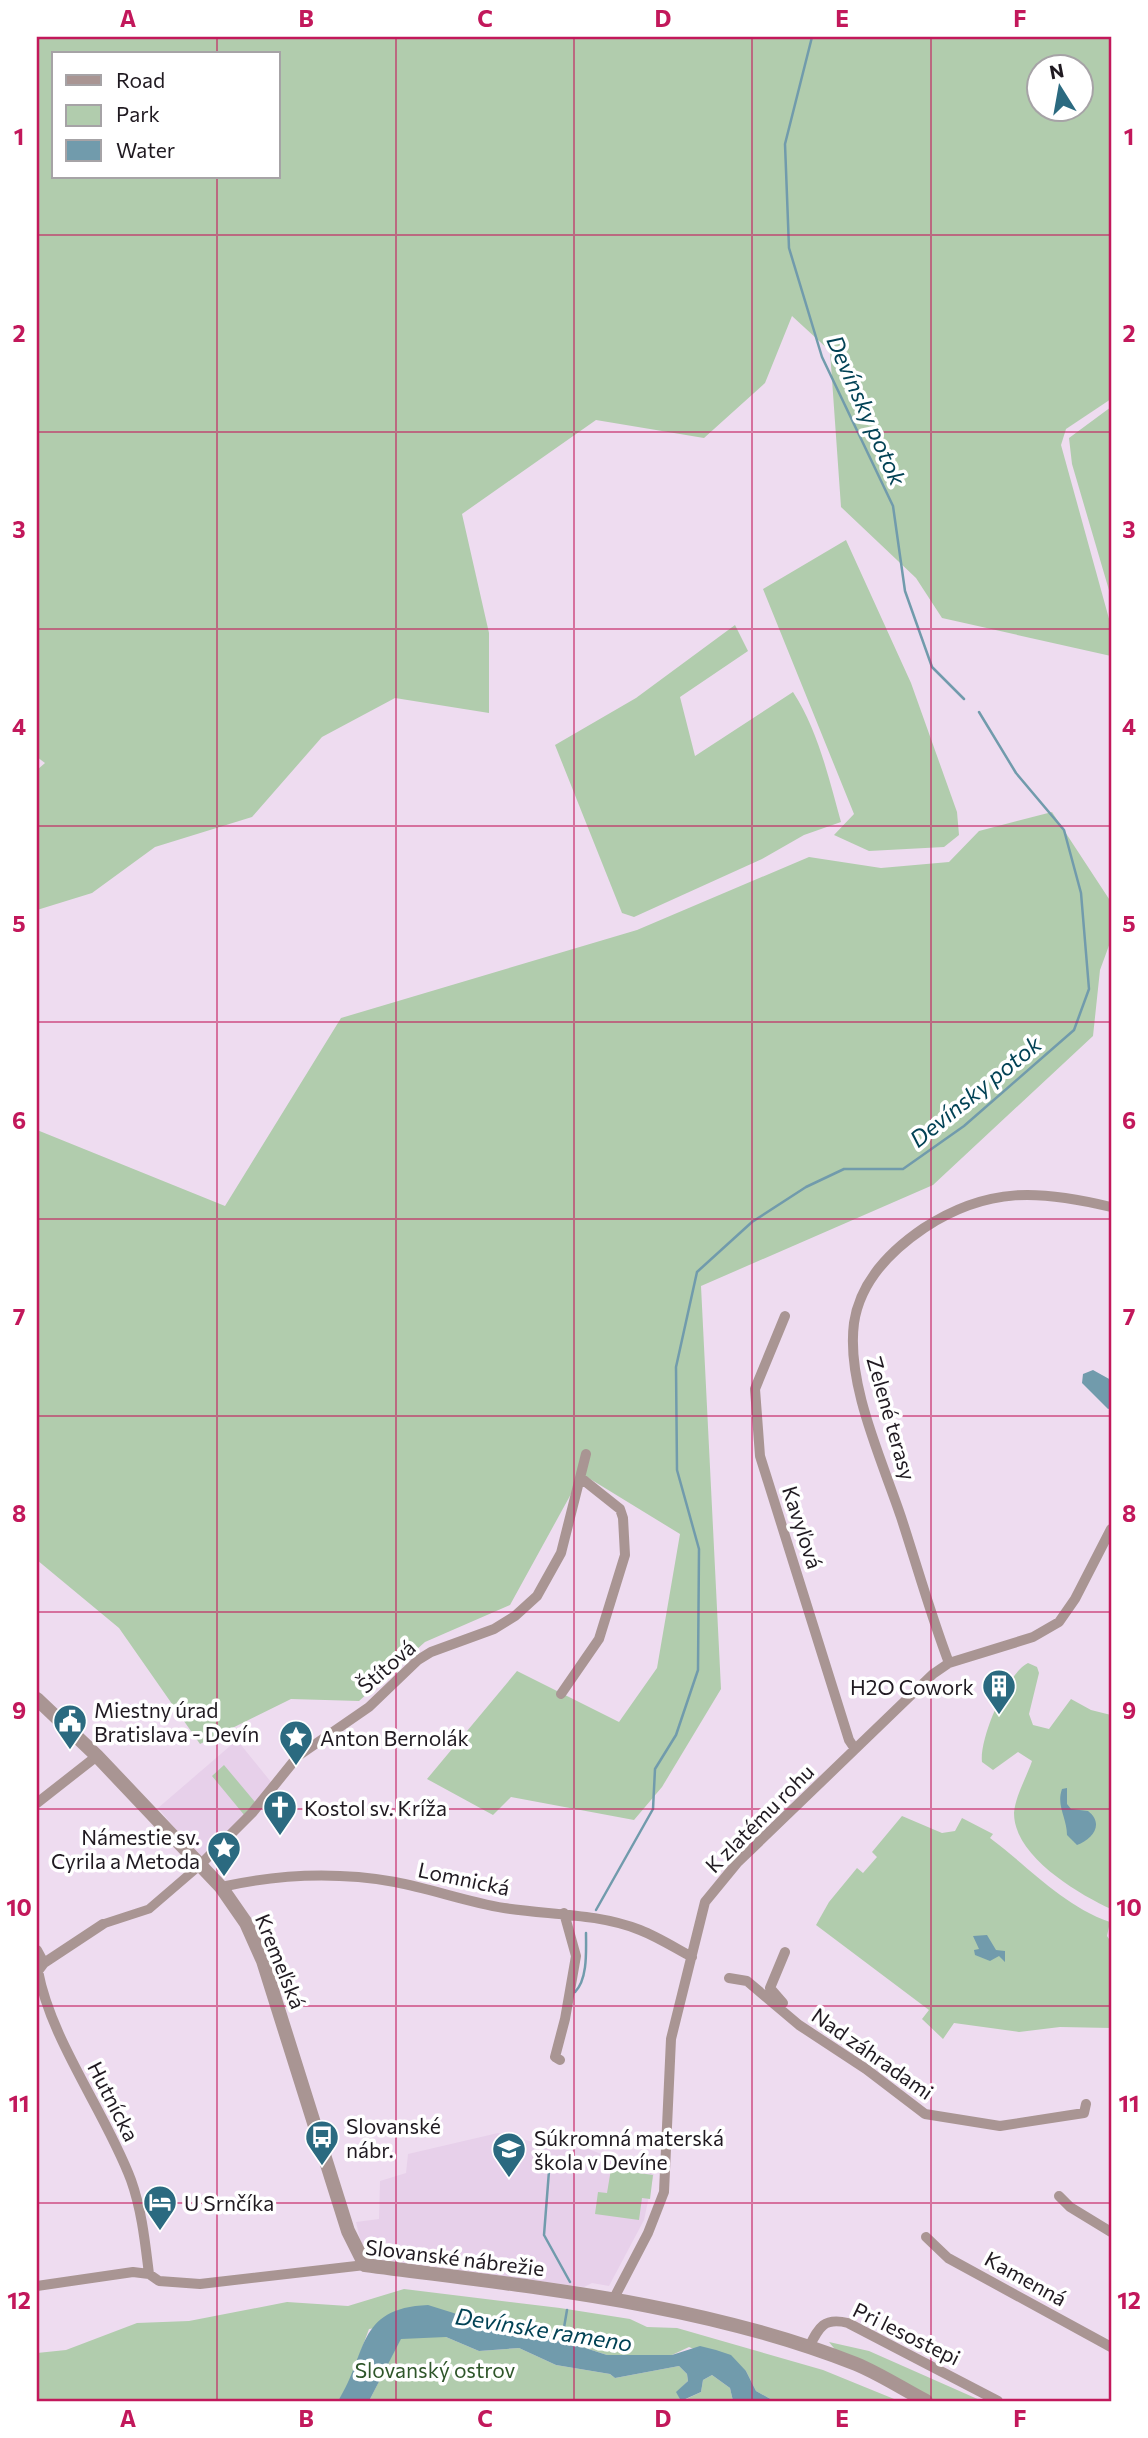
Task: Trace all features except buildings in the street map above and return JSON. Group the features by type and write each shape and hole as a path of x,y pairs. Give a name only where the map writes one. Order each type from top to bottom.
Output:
{"street":[{"name":"Zelené terasy","path":"949,1663 855,1375 854,1322 861,1296 891,1253 933,1222 970,1205 1003,1195 1030,1193 1062,1195 1111,1207"},
{"name":"Kavyľová","path":"785,1316 755,1389 760,1456 846,1731 855,1749"},
{"name":"Štítová","path":"199,1866 252,1813 298,1756 369,1707 418,1660 494,1629 515,1616 537,1596 561,1553 586,1454"},
{"path":"561,1694 599,1639 625,1555 620,1509 581,1478"},
{"name":"K zlatému rohu","path":"614,2300 648,2233 664,2192 671,2039 705,1902 737,1863 924,1681 949,1663 1033,1637 1059,1622 1075,1599 1111,1529"},
{"name":"Kremeľská","path":"37,1699 97,1756 221,1887 246,1923 263,1961 348,2231 365,2265"},
{"path":"37,1803 97,1756"},
{"path":"44,1963 103,1924 149,1909 199,1866"},
{"name":"Lomnická","path":"221,1887 248,1881 314,1875 352,1876 397,1882 503,1908 564,1913 639,1929 692,1957"},
{"path":"560,2060 555,2057 565,2020 576,1956 564,1913"},
{"name":"Hutnícka","path":"37,1950 44,1963 38,1970 40,1982 73,2061 122,2159 142,2216 149,2274"},
{"path":"785,1952 770,1988 800,2017 799,2025"},
{"name":"Nad záhradami","path":"729,1978 747,1981 799,2025 866,2069 925,2114 1000,2126 1084,2113 1086,2104"},
{"path":"1059,2196 1070,2207 1111,2232"},
{"name":"Kamenná","path":"926,2237 948,2258 1111,2347"},
{"name":"Slovanské nábrežie","path":"37,2286 133,2272 149,2274 159,2281 200,2284 365,2265 614,2300 722,2322 858,2365 926,2401"},
{"name":"Pri lesostepi","path":"816,2350 820,2325 832,2319 848,2323 998,2401"}],"shaded area":[{"path":"237,1740 271,1782 243,1819 207,1854 199,1857 158,1808"},
{"path":"546,2132 611,2158 655,2168 644,2220 609,2286 592,2283 584,2287 391,2261 361,2243 356,2222 379,2219 380,2181 406,2173 408,2154 498,2133 542,2144"}],"green space":[{"path":"37,37 1111,37 1111,399 1066,429 1061,445 1111,626 1111,656 942,618 916,578 841,507 830,351 792,316 765,383 704,438 596,420 462,514 489,633 489,713 395,698 322,737 252,817 155,847 92,893 37,910 37,770 45,763 37,757"},
{"path":"1111,407 1111,597 1072,464 1069,438"},
{"path":"846,540 911,683 957,812 959,835 944,847 869,851 834,835 854,814 763,589"},
{"path":"735,625 748,651 680,697 695,756 793,692 816,738 841,822 804,835 762,859 634,917 622,913 555,745 636,698"},
{"path":"1052,812 1111,902 1111,940 1100,970 1093,1036 933,1185 701,1286 721,1689 662,1787 634,1820 511,1797 493,1815 427,1779 517,1671 619,1722 657,1668 680,1534 582,1474 510,1605 425,1642 359,1701 291,1699 200,1744 119,1628 37,1560 37,1130 225,1206 341,1018 637,930 809,857 881,868 949,862 979,831"},
{"path":"1028,1663 1037,1667 1039,1673 1029,1714 1033,1725 1049,1729 1071,1699 1091,1710 1111,1715 1111,1909 1065,1883 1024,1844 1014,1813 1032,1761 1018,1752 993,1770 982,1762 985,1738 996,1708 1012,1679"},
{"path":"224,1765 255,1802 245,1816 212,1776"},
{"path":"902,1816 942,1833 955,1831 962,1818 993,1834 990,1838 1061,1896 1110,1922 1107,1936 1111,1942 1111,2028 1060,2027 1019,2032 954,2023 943,2039 922,2019 929,2010 816,1925 829,1902 857,1868 863,1873 877,1857 872,1852"},
{"path":"611,2169 653,2175 650,2199 642,2198 639,2220 595,2214 598,2192 607,2193"},
{"path":"404,2289 560,2308 630,2319 647,2327 677,2328 823,2370 899,2401 774,2401 756,2391 746,2371 689,2347 672,2355 607,2355 517,2326 495,2326 467,2315 369,2329 348,2386 338,2401 37,2401 37,2353 66,2350 137,2323 189,2321 287,2302 348,2306"},
{"name":"Slovanský ostrov","path":"446,2337 479,2351 519,2348 556,2365 610,2374 615,2378 679,2366 687,2374 688,2381 677,2392 681,2401 369,2401 401,2338"},
{"path":"829,2342 869,2351 982,2401 937,2401 838,2353"},
{"path":"712,2375 730,2388 733,2401 682,2401 701,2392 703,2380"}],"water":[{"path":"1093,1370 1111,1380 1111,1408 1108,1409 1082,1383 1083,1374"},
{"path":"1067,1788 1067,1804 1071,1809 1088,1811 1096,1821 1092,1835 1077,1845 1067,1835 1061,1807 1060,1795 1062,1789"},
{"path":"987,1935 996,1950 1005,1951 1005,1962 999,1956 990,1961 975,1955 974,1950 979,1949 973,1936"},
{"path":"428,2305 495,2326 517,2326 607,2355 672,2355 700,2346 716,2350 731,2355 746,2371 756,2391 774,2401 733,2401 730,2388 712,2375 703,2380 701,2392 681,2401 676,2392 688,2381 687,2374 679,2366 615,2378 610,2374 556,2365 519,2348 479,2351 446,2337 401,2339 369,2401 338,2401 375,2325 387,2315 404,2308"}],"waterway":[{"name":"Devínsky potok","path":"812,37 785,144 789,248 822,357 893,506 905,591 932,667 964,699"},
{"name":"Devínsky potok","path":"596,1910 653,1809 655,1769 676,1735 698,1670 699,1549 677,1470 676,1367 697,1272 752,1222 806,1187 844,1169 903,1169 964,1126 1074,1030 1089,989 1081,893 1064,830 1016,773 979,712"},
{"name":"Devínsky potok","path":"575,1992 584,1972 586,1933"},
{"name":"Devínsky potok","path":"549,2171 544,2235 570,2282"},
{"name":"Devínsky potok","path":"561,2345 567,2310"}],"place":[{"name":"H2O Cowork","path":"999,1716"},
{"name":"Miestny úrad Bratislava - Devín","path":"70,1751"},
{"name":"Anton Bernolák","path":"296,1767"},
{"name":"Kostol sv. Kríža","path":"280,1837"},
{"name":"Námestie sv. Cyrila a Metoda","path":"224,1878"},
{"name":"Slovanské nábr.","path":"322,2167"},
{"name":"Súkromná materská škola v Devíne","path":"509,2179"},
{"name":"U Srnčíka","path":"160,2232"}],"water label":[{"name":"Devínske rameno","path":"544,2329"}]}
